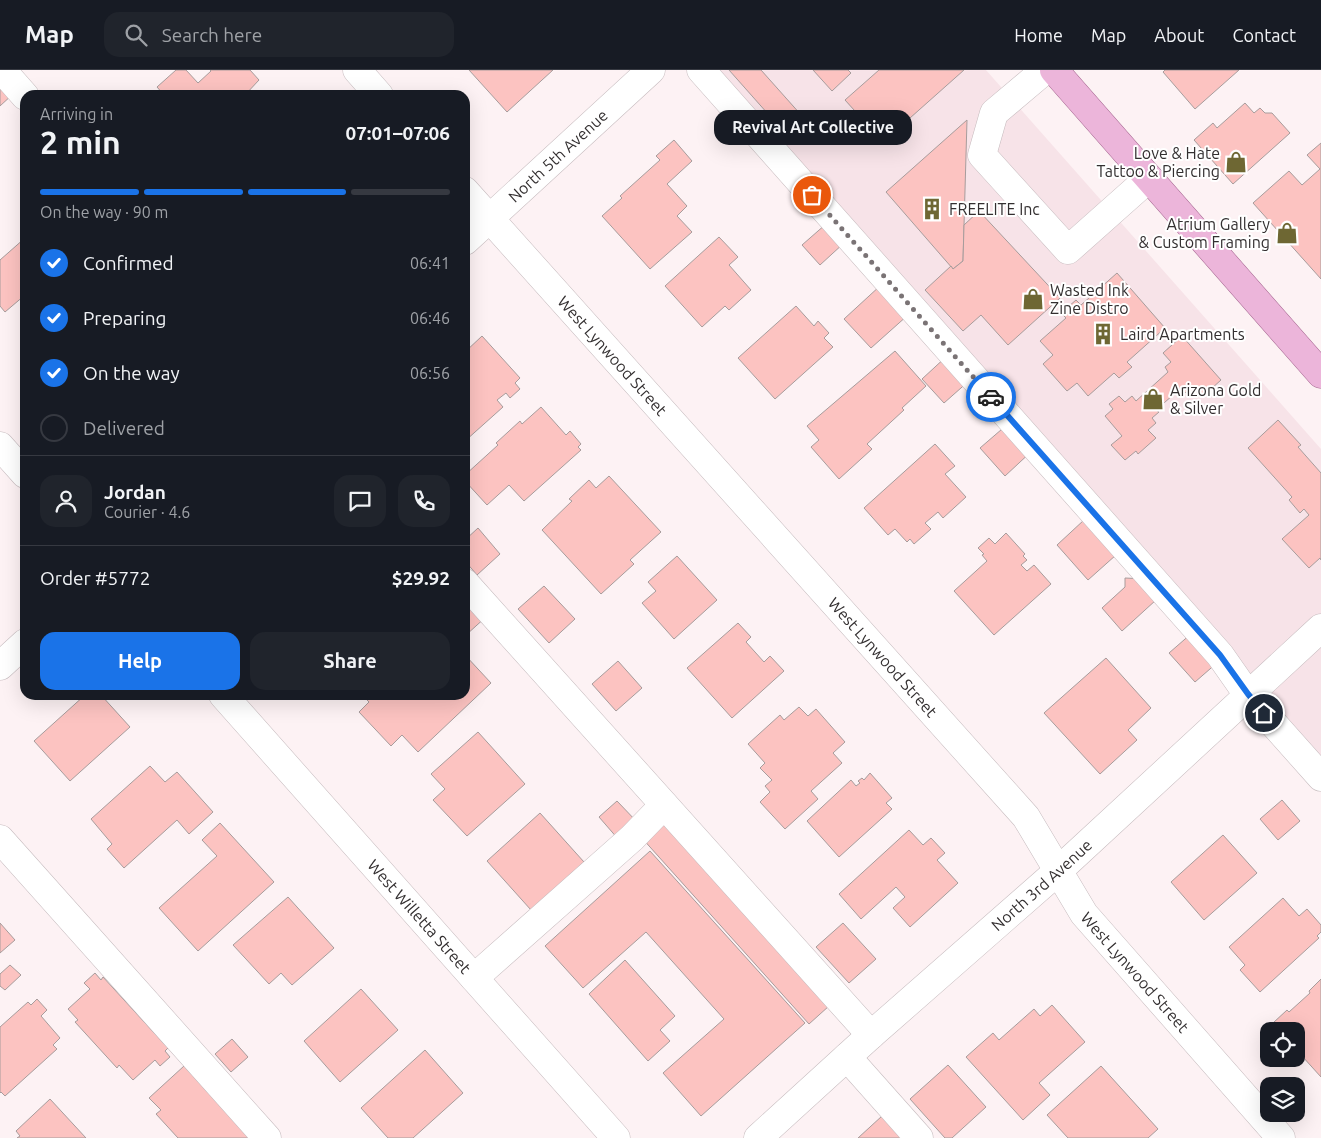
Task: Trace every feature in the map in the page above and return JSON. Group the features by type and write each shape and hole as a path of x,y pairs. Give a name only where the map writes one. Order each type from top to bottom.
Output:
{"main road":[{"path":"1054,70 1321,374"}],"street":[{"path":"2,70 20,90"},
{"path":"357,70 375,90"},
{"name":"North 5th Avenue","path":"470,236 651,70"},
{"path":"700,70 1220,655 1248,694 1321,777"},
{"path":"1045,70 994,113 982,156 1068,250 1149,178"},
{"name":"West Lynwood Street","path":"470,196 1026,817 1084,914 1281,1138"},
{"path":"0,446 20,468"},
{"path":"470,589 871,1035"},
{"name":"North 3rd Avenue","path":"758,1138 871,1035 1058,871 1321,628"},
{"path":"0,666 20,648"},
{"name":"West Willetta Street","path":"227,700 616,1138"},
{"path":"474,978 632,838 664,805"},
{"path":"0,839 268,1138"},
{"path":"847,1057 920,1138"}],"shaded area":[{"path":"707,70 986,70 1321,449 1321,761"}],"building":[{"path":"176,70 186,70 198,83 210,70 250,70 259,80 250,90 160,90 157,87"},
{"path":"469,70 553,70 507,112"},
{"path":"729,70 761,70 802,116 784,132"},
{"path":"813,70 848,70 851,73 832,91"},
{"path":"879,70 964,70 883,142 845,100"},
{"path":"1165,70 1239,70 1195,109 1163,72"},
{"path":"0,80 13,94 0,106"},
{"name":"Love & Hate Tattoo & Piercing","path":"1245,103 1254,113 1260,108 1265,113 1272,113 1290,133 1233,184 1194,140 1213,123 1217,128"},
{"name":"FREELITE Inc","path":"967,120 963,261 953,269 886,192"},
{"path":"674,140 692,161 667,184 687,206 677,216 692,232 650,269 602,216 622,198 620,196 660,160 656,156"},
{"path":"1321,143 1321,279 1253,203 1289,171 1302,185 1320,169 1307,155"},
{"path":"979,211 1060,298 1008,345 981,315 963,331 925,290 951,266 953,269 963,261 964,225"},
{"path":"826,224 844,243 820,265 802,245"},
{"path":"719,237 738,257 729,265 751,290 729,310 725,306 702,327 665,286"},
{"path":"20,242 20,299 5,312 0,306 0,260"},
{"name":"Laird Apartments","path":"1117,273 1165,328 1127,362 1132,367 1119,378 1114,373 1088,396 1077,383 1067,391 1043,364 1053,355 1040,341 1066,318 1061,313 1076,300 1081,305"},
{"path":"881,285 908,315 871,348 844,319"},
{"path":"796,306 814,326 818,321 829,333 824,338 833,347 775,399 738,358"},
{"path":"482,336 520,378 515,383 520,389 510,398 506,393 497,400 503,407 470,437 470,347"},
{"name":"Arizona Gold & Silver","path":"1182,336 1221,380 1202,397 1195,389 1188,395 1181,388 1156,410 1159,412 1152,418 1156,423 1148,430 1156,438 1138,454 1136,451 1125,460 1111,445 1122,436 1105,416 1113,409 1109,404 1119,396 1125,402 1132,396 1136,401 1168,372 1165,367 1171,362 1163,353"},
{"path":"895,351 926,386 902,408 904,410 867,444 872,449 839,479 811,447 819,440 807,426"},
{"path":"948,355 970,380 944,403 922,379"},
{"path":"541,407 566,435 570,431 581,444 578,447 581,450 524,501 509,485 487,505 470,486 470,470 498,445 496,443 520,421 522,424"},
{"path":"1278,420 1301,445 1298,447 1321,473 1321,560 1320,558 1309,568 1282,539 1309,515 1304,509 1300,513 1289,500 1292,497 1248,448"},
{"path":"1009,423 1033,450 1005,476 980,448"},
{"path":"935,444 955,466 945,474 966,497 943,518 938,512 925,523 931,529 914,544 910,539 907,542 895,529 888,535 864,508"},
{"path":"609,476 661,532 630,560 634,564 601,594 542,530 572,501 569,499 589,480 596,488"},
{"path":"1084,520 1116,555 1088,580 1057,545"},
{"path":"478,528 500,554 477,575 470,567 470,535"},
{"path":"1006,533 1025,554 1023,556 1027,560 1021,565 1027,571 1034,565 1051,584 994,635 954,591 987,561 982,555 984,554 978,548 989,538 995,544"},
{"path":"677,556 717,600 674,639 642,603 656,591 648,582"},
{"path":"1125,578 1146,579 1156,600 1122,631 1102,608 1125,587"},
{"path":"544,586 575,619 549,643 518,609"},
{"path":"470,599 487,616 470,631"},
{"path":"738,623 751,637 746,642 764,662 770,656 784,671 732,718 687,668"},
{"path":"1192,633 1218,662 1195,682 1169,653"},
{"path":"1106,658 1151,708 1128,730 1137,740 1100,774 1044,713"},
{"path":"470,660 491,683 418,752 402,735 391,746 359,712 369,702 367,700 470,700"},
{"path":"618,661 642,688 616,711 592,684"},
{"path":"79,700 106,700 130,727 70,781 34,741"},
{"path":"799,707 808,716 816,709 845,742 833,753 842,763 811,791 818,799 785,829 760,802 770,792 765,786 772,780 760,768 765,763 748,744 780,715 784,720"},
{"path":"478,732 525,784 467,836 433,800 445,789 431,774"},
{"path":"150,766 165,782 177,772 213,812 189,834 177,820 124,868 107,849 112,844 91,819"},
{"path":"870,773 892,798 886,803 892,809 839,857 807,821 851,780 856,786 860,783 858,781 862,778 864,780"},
{"path":"1282,800 1300,821 1278,840 1260,819"},
{"path":"617,801 638,823 619,840 599,817"},
{"path":"540,813 584,862 531,910 487,861"},
{"path":"661,818 829,1006 809,1024 641,837"},
{"path":"220,823 274,882 198,951 159,908 217,856 202,840"},
{"path":"909,830 923,845 931,838 945,853 937,860 958,883 910,927 893,908 905,897 896,887 861,919 839,894"},
{"path":"1223,835 1257,873 1204,920 1171,882"},
{"path":"650,851 805,1023 701,1116 663,1073 724,1019 646,932 583,988 545,946"},
{"path":"288,897 334,948 292,985 281,973 269,984 233,945"},
{"path":"1283,898 1299,916 1307,909 1321,925 1321,932 1317,936 1319,938 1260,992 1240,970 1245,965 1229,947"},
{"path":"0,923 15,940 0,953"},
{"path":"843,923 876,959 849,983 816,947"},
{"path":"625,960 675,1016 660,1030 670,1041 648,1061 589,994"},
{"path":"10,965 21,975 5,990 0,986 0,974"},
{"path":"95,973 101,980 103,977 168,1048 165,1051 170,1057 160,1066 155,1060 133,1080 119,1065 117,1068 75,1022 78,1020 68,1009 90,989 84,983"},
{"path":"1321,979 1321,1077 1305,1059 1305,1022 1274,1022 1287,1010 1289,1012 1310,993 1309,991"},
{"path":"361,989 398,1030 340,1082 304,1041"},
{"path":"37,999 47,1010 41,1016 60,1038 53,1045 57,1049 5,1096 0,1093 0,1027 28,1002 31,1005"},
{"path":"1052,1005 1085,1042 1039,1083 1050,1095 1023,1120 966,1057 993,1033 999,1040 1034,1009 1040,1016"},
{"path":"232,1039 248,1057 231,1072 215,1054"},
{"path":"425,1050 463,1093 413,1138 388,1138 361,1108"},
{"path":"948,1065 986,1107 952,1138 945,1138 910,1099"},
{"path":"184,1066 249,1138 178,1138 156,1114 161,1110 149,1098"},
{"path":"1101,1066 1158,1129 1148,1138 1068,1138 1047,1115"},
{"path":"50,1099 86,1138 17,1138 20,1136 16,1131"},
{"path":"882,1116 901,1138 858,1138"}],"way so far":[{"path":"812,195 991,397"}],"place":[{"name":"Love & Hate Tattoo & Piercing","path":"1236,162"},
{"name":"Revival Art Collective","path":"812,195"},
{"name":"FREELITE Inc","path":"932,209"},
{"name":"Atrium Gallery & Custom Framing","path":"1287,233"},
{"name":"Wasted Ink Zine Distro","path":"1033,299"},
{"name":"Laird Apartments","path":"1103,334"},
{"name":"Arizona Gold & Silver","path":"1153,399"}],"route":[{"path":"991,397 1220,655 1264,713"}]}
